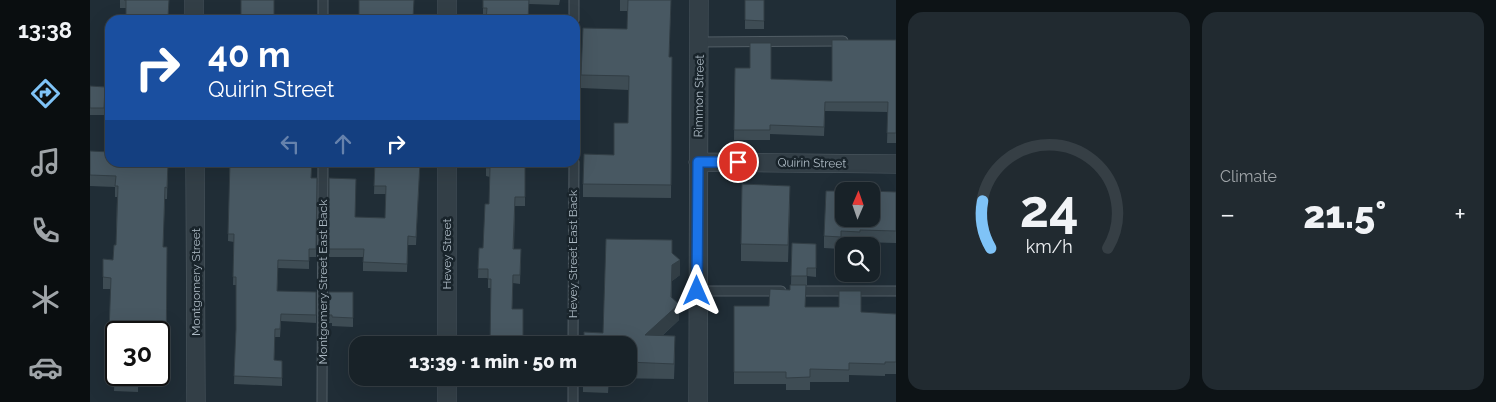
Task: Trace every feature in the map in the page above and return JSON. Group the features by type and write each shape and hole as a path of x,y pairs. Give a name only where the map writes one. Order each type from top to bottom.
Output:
{"street":[{"path":"194,0 194,15"},
{"path":"447,0 447,15"},
{"name":"Rimmon Street","path":"698,402 699,0"},
{"name":"Quirin Street","path":"698,162 896,164"},
{"name":"Montgomery Street","path":"195,167 196,402"},
{"name":"Hevey Street","path":"447,167 447,336"},
{"path":"447,386 447,402"}],"lane":[{"path":"323,0 323,15"},
{"path":"574,0 574,15"},
{"path":"699,42 857,42"},
{"name":"Montgomery Street East Back","path":"322,402 323,167"},
{"name":"Hevey Street East Back","path":"573,336 574,167"},
{"path":"697,291 896,291"},
{"path":"573,386 573,402"}],"building":[{"path":"126,0 169,0 168,15 126,15"},
{"path":"241,0 274,0 274,15 241,15"},
{"path":"359,0 414,0 413,15 359,15"},
{"path":"483,0 529,0 528,15 486,15 487,8 483,8"},
{"path":"628,0 671,0 669,57 672,57 671,185 583,184 584,154 614,155 614,123 628,123 629,76 581,75 583,28 627,29"},
{"path":"745,0 764,0 764,21 745,20"},
{"path":"832,40 896,40 896,133 887,133 888,102 825,102 824,127 770,125 770,130 734,130 735,68 750,68 750,43 771,43 771,79 832,81"},
{"path":"90,86 105,87 104,108 90,108"},
{"path":"90,151 105,152 105,167 168,167 167,188 165,187 163,247 167,247 166,321 109,321 111,278 103,277 103,259 113,260 114,245 116,245 118,186 115,186 116,176 90,175"},
{"path":"230,167 312,167 311,178 317,178 316,249 309,249 309,261 278,260 277,291 316,292 316,315 281,314 280,329 275,329 274,360 282,361 282,378 234,376 236,277 233,277 234,234 228,234"},
{"path":"375,167 420,167 416,237 408,236 407,264 363,262 364,249 329,249 329,178 356,179 355,217 385,218 386,186 374,186"},
{"path":"486,167 525,167 525,197 515,197 513,249 521,249 520,275 513,275 512,309 523,309 523,336 490,336 491,279 488,279 488,269 478,269 479,248 483,248 485,204 489,204 490,168"},
{"path":"742,184 790,186 788,245 741,244"},
{"path":"826,191 835,191 835,228 880,228 880,191 896,192 896,231 841,231 841,237 824,236"},
{"path":"606,239 672,240 672,253 680,260 672,265 671,297 679,304 645,335 675,336 674,364 637,362 637,336 584,336 584,332 603,333"},
{"path":"792,243 816,244 816,268 807,268 807,276 791,276"},
{"path":"790,285 806,285 805,307 839,307 839,291 861,291 861,312 896,314 896,362 885,362 885,364 849,363 849,370 810,369 810,377 786,378 786,372 734,372 734,306 769,306 770,289 790,290"},
{"path":"329,292 353,292 353,318 332,317 332,315 329,315"}],"route":[{"path":"697,291 698,162 738,162"}]}
